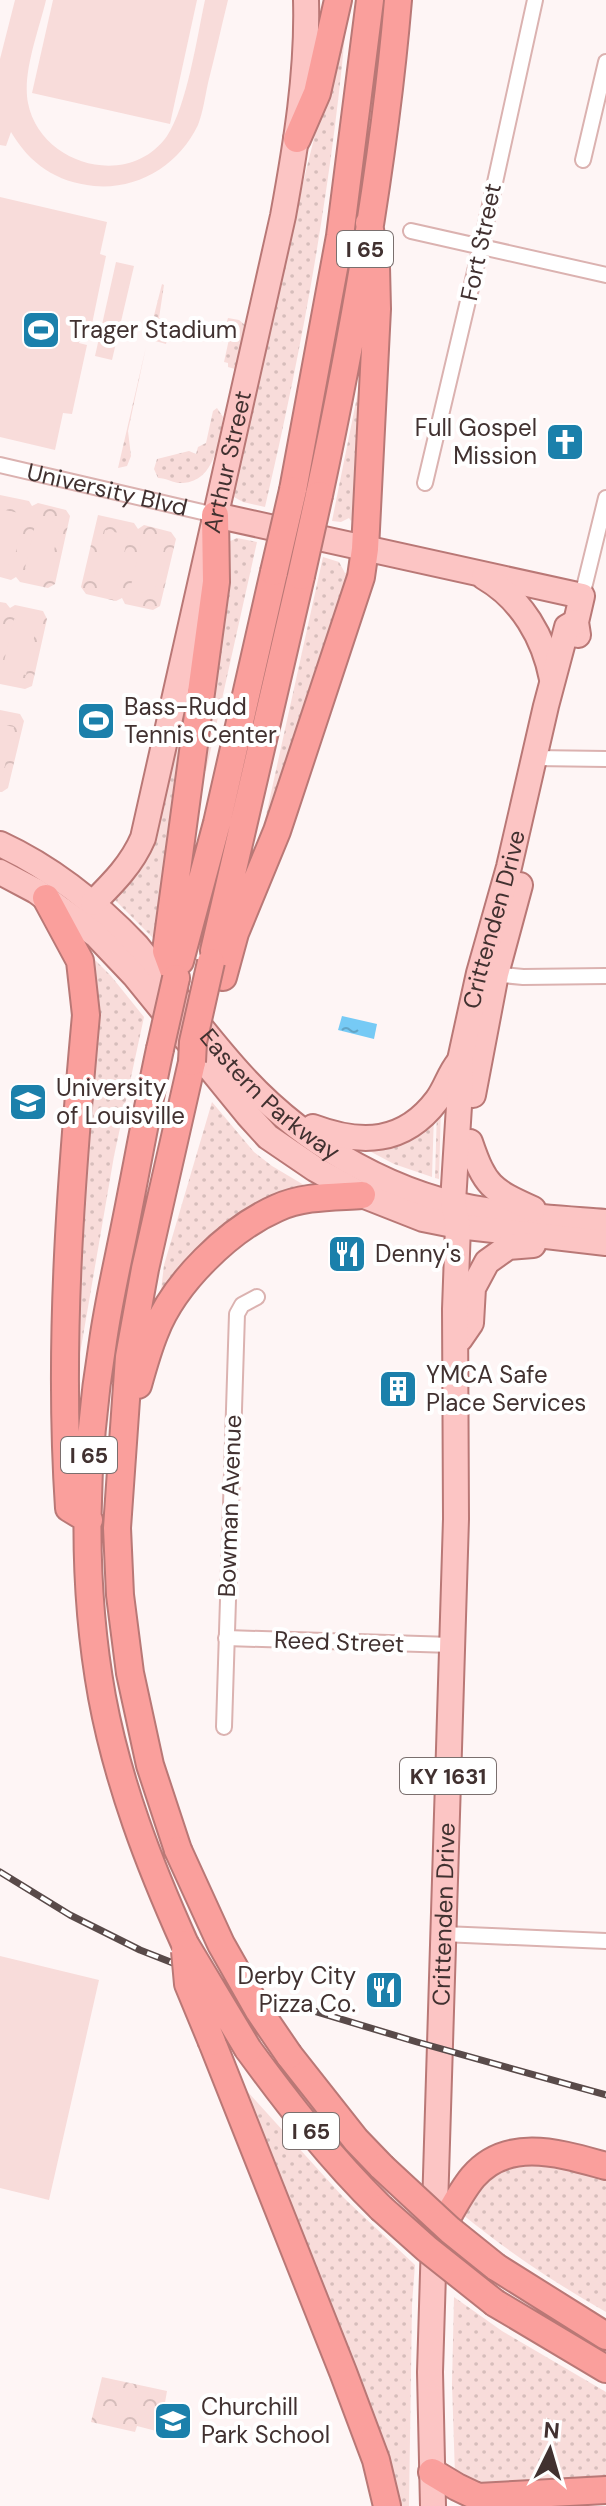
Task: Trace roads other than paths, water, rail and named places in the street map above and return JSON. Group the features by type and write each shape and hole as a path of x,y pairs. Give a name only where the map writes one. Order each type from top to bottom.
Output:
{"highway":[{"path":"297,139 317,93 338,0"},
{"name":"I 65","path":"370,0 306,492 301,576 217,969 193,1042 192,1062 136,1312 129,1357 117,1528 122,1617 130,1673 150,1765 178,1850 221,1944 259,2011 289,2055 356,2140 382,2167 450,2230 496,2267 606,2336"},
{"name":"I 65","path":"398,0 383,136 353,329 306,492 274,572 217,823 166,951 176,978 103,1341 90,1452 92,1632 114,1752 140,1837 185,1944 248,2049 304,2123 381,2208 495,2303 606,2369"},
{"path":"217,969 277,831 361,577 377,309 376,267 369,223"},
{"path":"179,923 216,582 215,515"},
{"path":"56,891 80,961 85,992 86,1015 67,1246 64,1412 69,1508 89,1520"},
{"path":"122,1446 155,1330 173,1297 211,1254 230,1238 278,1208 319,1197 362,1195"},
{"path":"185,1944 188,1984 343,2372 376,2460 387,2506"},
{"path":"434,2240 476,2174 510,2154 549,2151 606,2166"},
{"path":"432,2472 478,2497 606,2490"}],"main road":[{"name":"Arthur Street","path":"93,903 121,874 143,838 283,216 297,139 306,0"},
{"path":"215,515 582,596"},
{"path":"478,574 501,589 534,627 543,646 552,680"},
{"name":"Crittenden Drive","path":"460,1212 488,973 509,867 579,630 576,622 582,596"},
{"name":"Crittenden Drive","path":"542,758 552,680 567,627 576,622"},
{"name":"Eastern Parkway","path":"0,844 56,891 77,919 115,954 268,1137 362,1195 423,1219 460,1212"},
{"path":"0,857 56,891"},
{"name":"Eastern Parkway","path":"0,872 93,903 137,946 245,1079 286,1116 329,1148 375,1176 460,1212 552,1228 606,1243"},
{"name":"Crittenden Drive","path":"433,2506 430,2372 456,1519 460,1060 488,973"},
{"path":"286,1116 344,1137 369,1139 393,1134 423,1116 438,1099 449,1074 460,1060"},
{"path":"456,1344 471,1323 473,1288 487,1262 508,1247 529,1246 552,1228 494,1188 481,1172 470,1142"},
{"name":"Eastern Parkway","path":"552,1228 606,1222"}],"street":[{"name":"Fort Street","path":"425,483 535,0"},
{"path":"583,160 606,62"},
{"path":"411,231 606,275"},
{"name":"University Blvd","path":"0,465 215,515"},
{"name":"Crittenden Drive","path":"582,596 598,559 606,498"},
{"path":"542,758 606,759"},
{"path":"488,973 523,977 606,976"},
{"name":"Bowman Avenue","path":"224,1727 237,1314 242,1305 257,1297"},
{"name":"Reed Street","path":"226,1638 452,1645"},
{"path":"443,1934 606,1941"}],"water":[{"path":"342,1016 377,1024 374,1039 338,1030"}],"railway":[{"path":"0,1872 70,1915 140,1950 234,1987 606,2095"}],"place":[{"name":"Trager Stadium","path":"41,330"},
{"name":"Full Gospel Mission","path":"565,442"},
{"name":"Bass-Rudd Tennis Center","path":"96,721"},
{"name":"University of Louisville","path":"28,1102"},
{"name":"Denny's","path":"347,1254"},
{"name":"YMCA Safe Place Services","path":"398,1389"},
{"name":"Derby City Pizza Co.","path":"384,1990"},
{"name":"Churchill Park School","path":"173,2421"}]}
